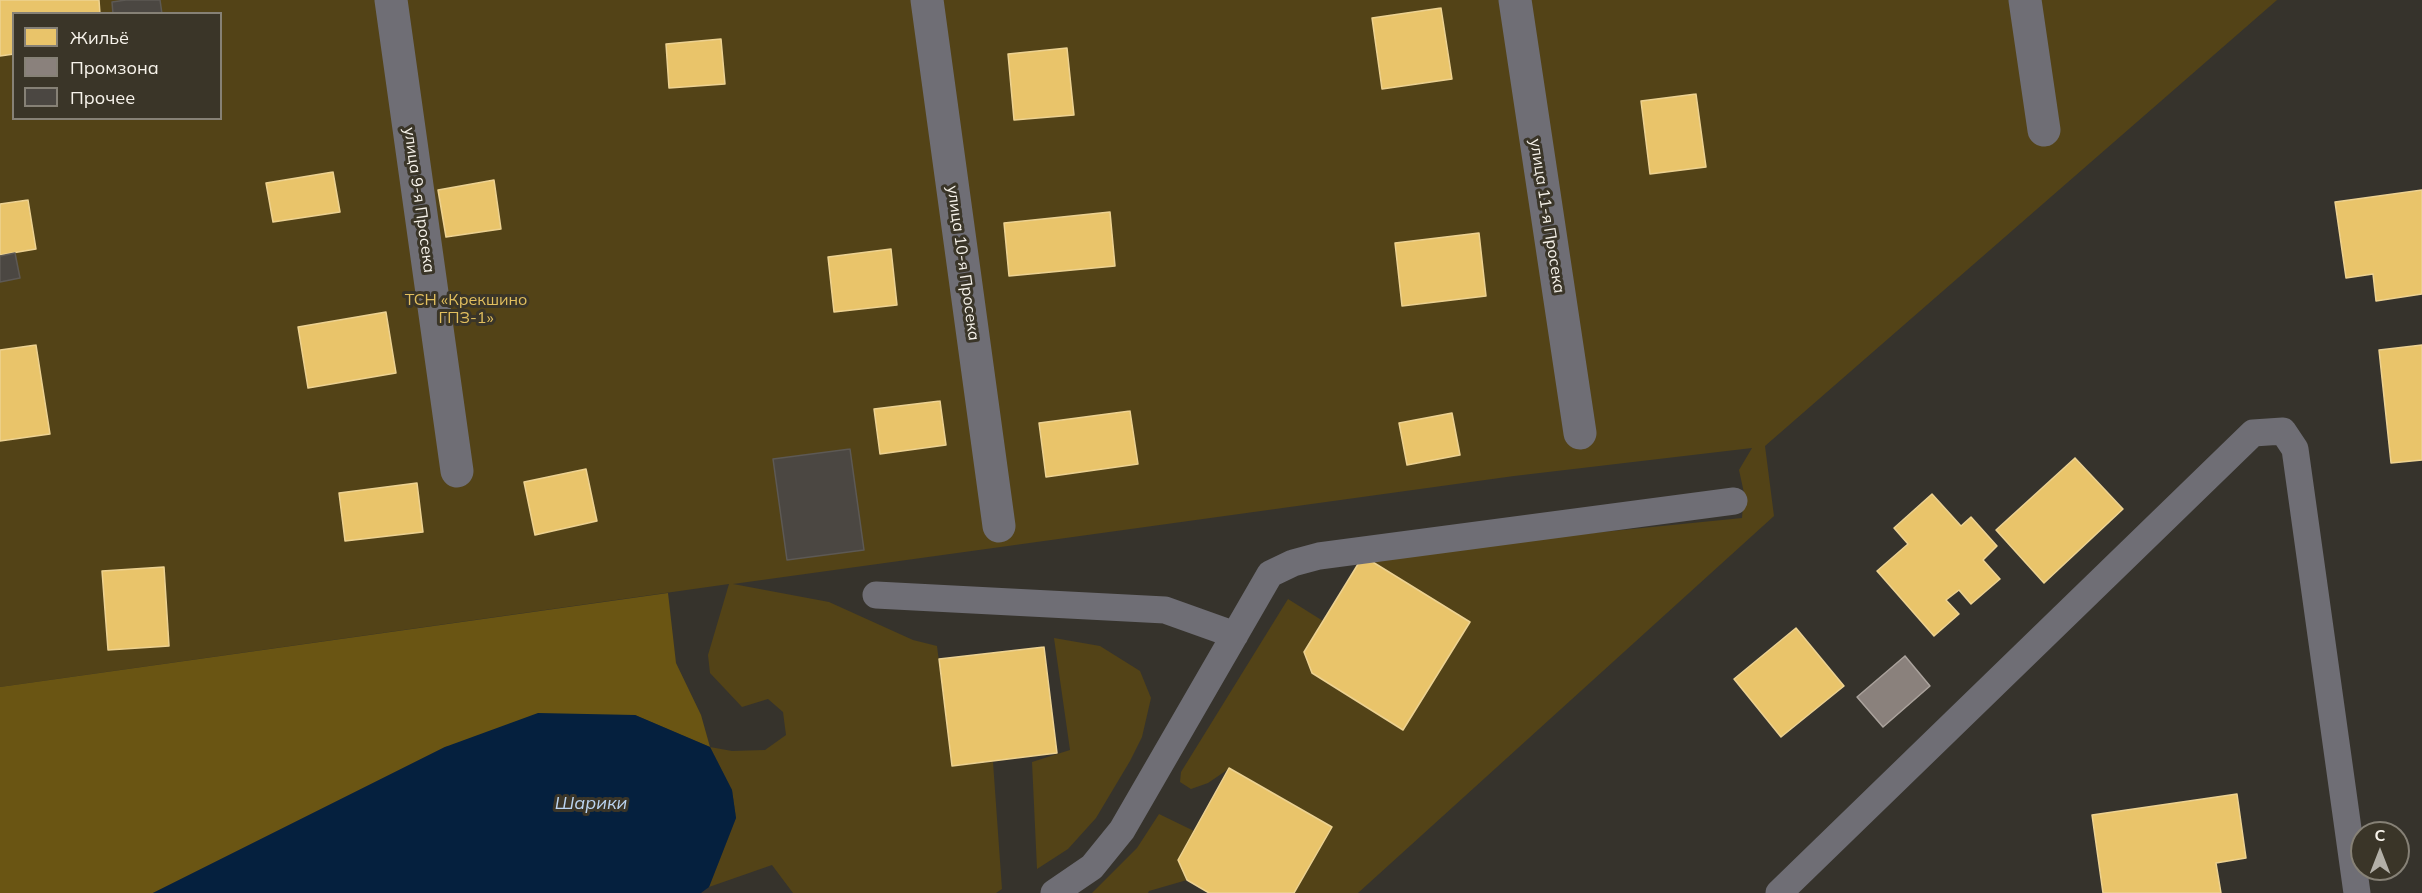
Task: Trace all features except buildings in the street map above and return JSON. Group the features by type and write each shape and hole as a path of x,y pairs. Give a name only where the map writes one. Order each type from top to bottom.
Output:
{"street":[{"name":"улица 9-я Просека","path":"391,0 457,471"},
{"name":"улица 10-я Просека","path":"927,0 999,526"},
{"name":"улица 11-я Просека","path":"1515,0 1580,433"},
{"path":"2025,0 2044,130"}],"lane":[{"path":"1779,893 2253,433 2283,431 2295,449 2357,893"},
{"path":"1054,893 1092,867 1122,830 1270,574 1305,560 1734,501"},
{"path":"876,595 1165,610 1234,635"}],"green space":[{"name":"ТСН «Крекшино ГПЗ-1»","path":"0,0 2277,0 1765,446 1774,516 1358,893 1294,893 1332,827 1230,768 1208,783 1191,789 1180,782 1181,772 1288,599 1323,621 1304,652 1312,673 1403,730 1470,622 1363,556 1742,518 1744,493 1739,470 1752,448 1514,476 733,584 829,602 913,640 937,646 952,766 993,762 1002,889 996,893 793,893 772,865 709,887 736,818 732,790 710,747 732,751 765,750 786,735 783,712 768,699 742,707 710,673 708,655 729,584 0,687"},
{"path":"1054,638 1100,646 1140,671 1151,698 1142,737 1096,818 1068,849 1037,869 1032,762 1070,750"},
{"path":"1159,814 1194,831 1178,860 1187,880 1148,893 1092,893 1137,848"}],"shaded area":[{"path":"668,593 676,663 701,715 710,747 635,715 445,747 153,893 0,893 0,687"}],"water":[{"name":"Шарики","path":"538,713 635,715 710,747 732,790 736,818 709,887 701,893 153,893 445,747"}]}
